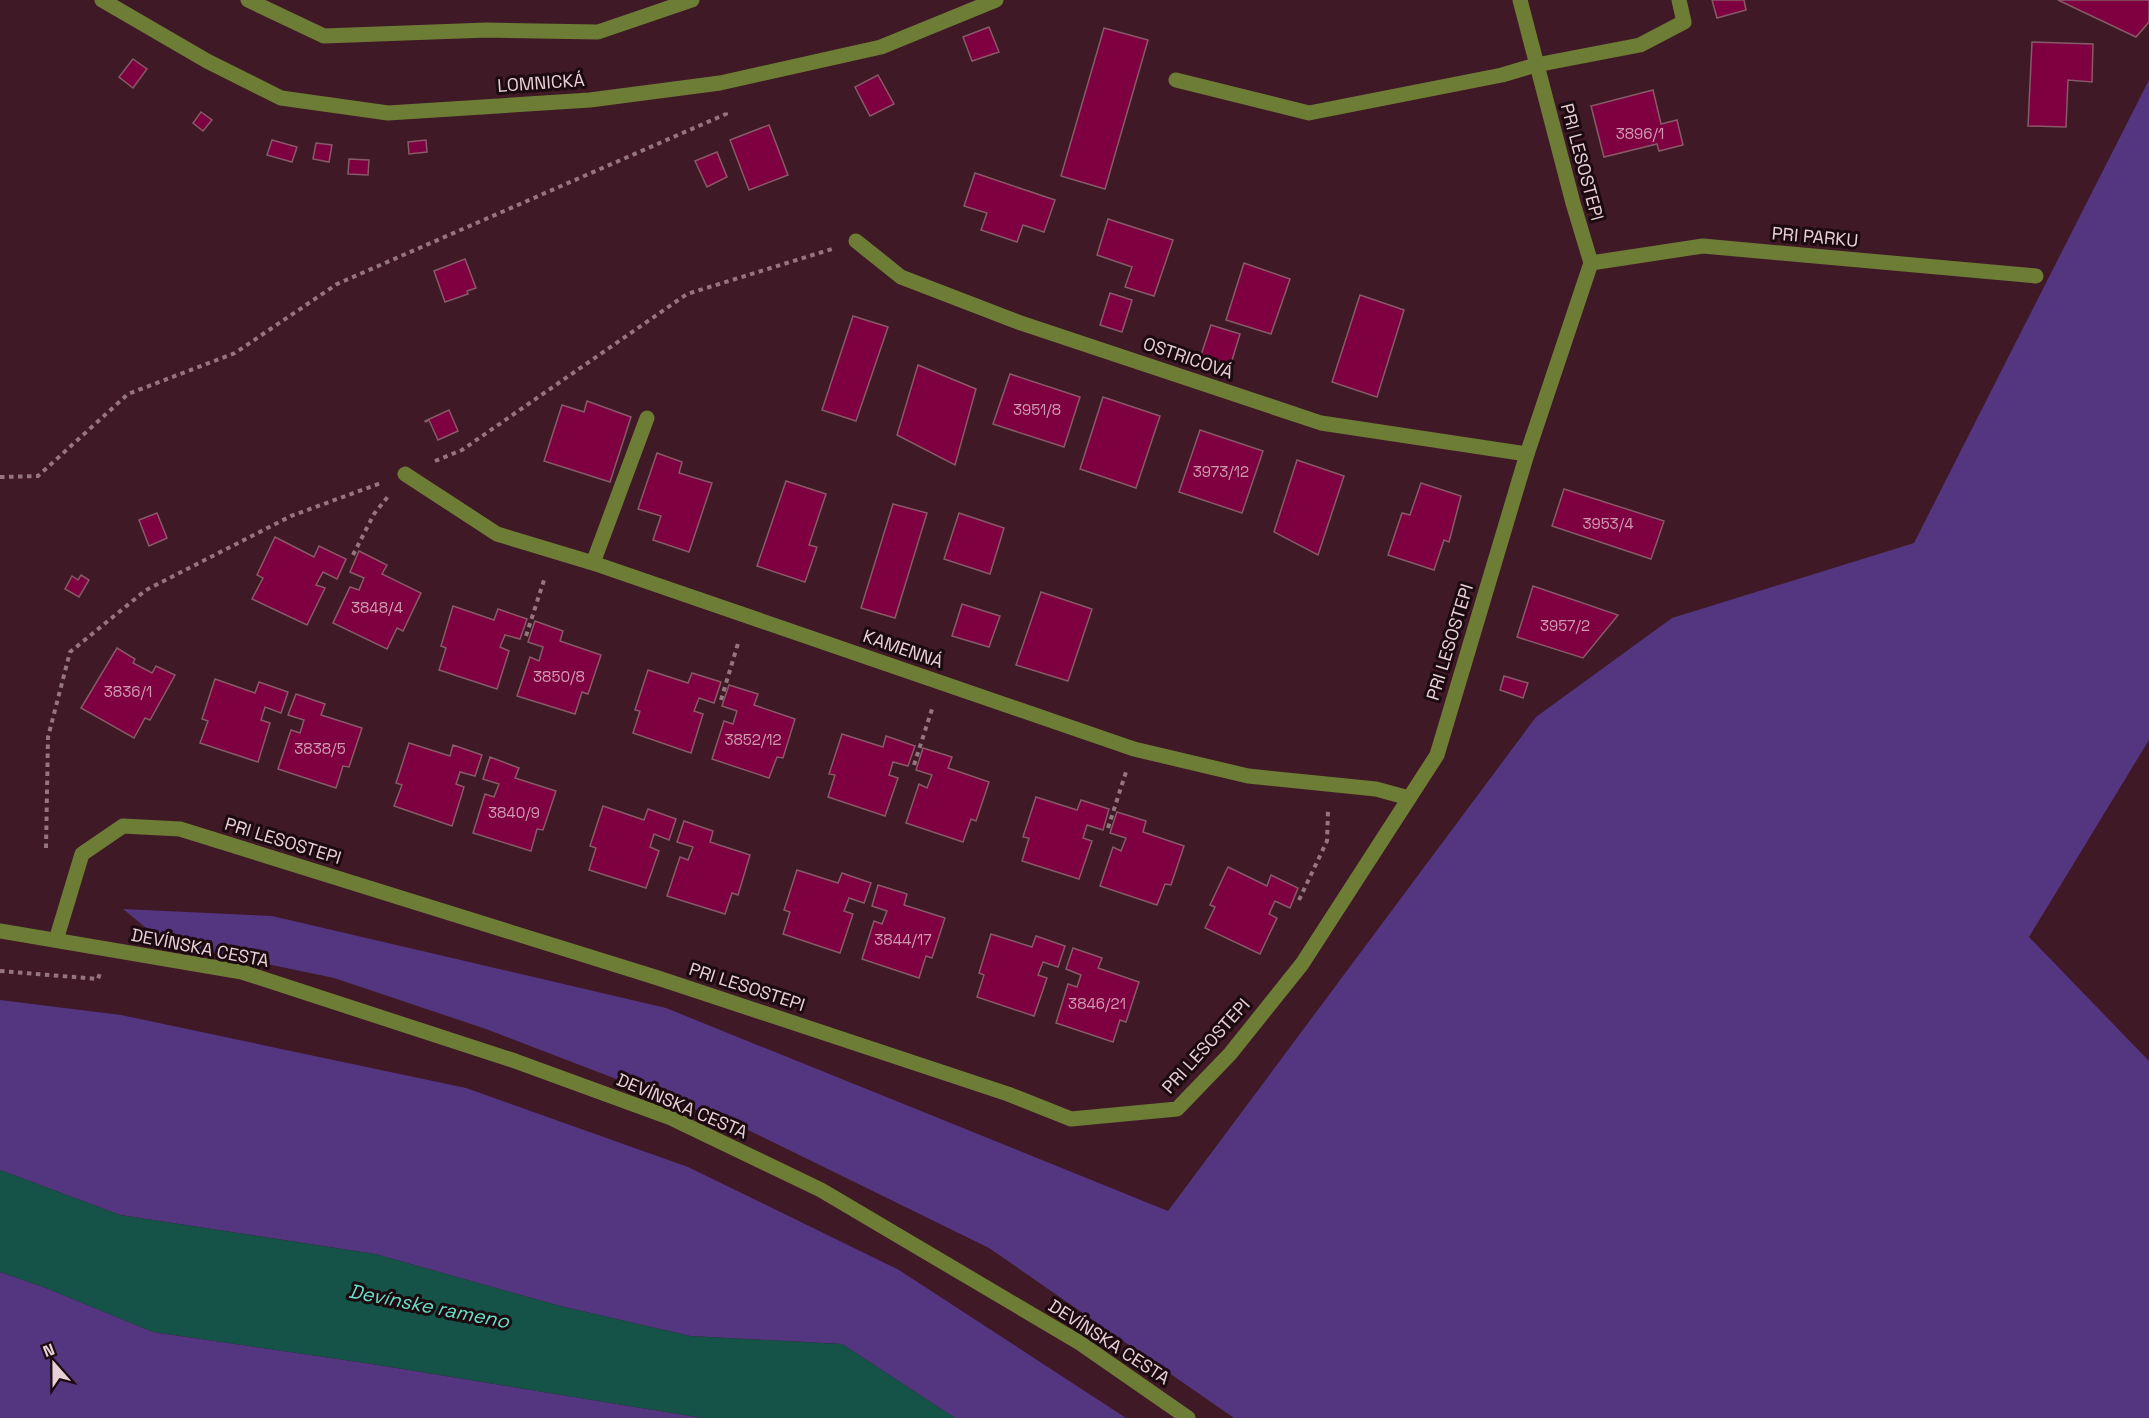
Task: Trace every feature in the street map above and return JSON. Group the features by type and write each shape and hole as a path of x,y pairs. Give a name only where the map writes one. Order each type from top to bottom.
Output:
{"street":[{"name":"LOMNICKÁ","path":"102,0 207,61 281,98 388,113 590,100 720,83 880,47 996,0"},
{"path":"248,0 324,36 487,30 598,32 692,0"},
{"name":"PRI LESOSTEPI","path":"56,940 82,854 123,826 180,829 658,978 1008,1094 1071,1119 1177,1109 1230,1054 1302,964 1437,755 1527,454 1591,263 1520,0"},
{"path":"1176,80 1310,113 1640,45 1684,22 1679,0"},
{"name":"OSTRICOVÁ","path":"855,242 902,277 1018,322 1321,423 1527,454"},
{"name":"PRI PARKU","path":"1591,263 1703,246 2036,276"},
{"path":"593,563 647,418"},
{"name":"KAMENNÁ","path":"405,474 497,534 593,563 1134,749 1248,776 1376,789 1409,798"},
{"name":"DEVÍNSKA CESTA","path":"0,931 242,972 515,1061 671,1118 821,1190 1080,1343 1188,1418"}],"path":[{"path":"0,477 38,476 128,394 235,353 338,284 726,114 720,83"},
{"path":"353,555 374,514 405,474"},
{"path":"526,636 554,551"},
{"path":"721,700 746,616"},
{"path":"914,765 940,682"},
{"path":"1108,828 1134,749"},
{"path":"1299,900 1327,841 1330,784"},
{"path":"0,971 98,979 109,950"}],"shaded area":[{"path":"2149,80 2149,740 2029,937 2149,1061 2149,1418 1234,1418 989,1248 744,1128 486,1029 334,978 163,942 123,909 272,916 666,1008 1168,1211 1536,717 1672,618 1914,543"},
{"path":"0,1000 121,1015 466,1088 688,1167 899,1270 1126,1418 955,1418 842,1344 690,1336 560,1306 375,1254 120,1215 0,1170"},
{"path":"0,1272 46,1288 153,1332 372,1364 703,1418 0,1418"}],"water":[{"name":"Devínske rameno","path":"0,1170 120,1215 375,1254 560,1306 690,1336 842,1344 955,1418 703,1418 372,1364 153,1332 46,1288 0,1272"}],"building":[{"path":"1712,0 1744,0 1746,10 1717,18"},
{"path":"2058,0 2149,0 2149,22 2136,37"},
{"path":"989,27 999,52 972,61 963,37"},
{"path":"1104,28 1148,40 1105,189 1061,176"},
{"path":"2032,42 2093,44 2092,82 2068,80 2066,127 2028,126"},
{"path":"133,59 147,69 133,88 119,77"},
{"path":"878,75 894,104 870,116 855,87"},
{"path":"1653,90 1661,124 1677,120 1683,145 1659,151 1657,144 1604,157 1591,106"},
{"path":"201,112 212,120 203,131 193,123"},
{"path":"769,125 788,175 749,190 730,140"},
{"path":"272,140 297,147 292,162 267,155"},
{"path":"426,140 427,152 409,154 408,142"},
{"path":"316,143 332,145 329,162 313,159"},
{"path":"717,152 727,177 707,187 695,161"},
{"path":"349,159 369,160 368,175 348,174"},
{"path":"975,173 1055,200 1044,232 1023,225 1017,242 981,230 987,213 964,206"},
{"path":"1108,219 1173,240 1154,296 1125,287 1132,267 1097,255"},
{"path":"465,259 476,288 467,291 468,294 445,302 434,271"},
{"path":"1244,263 1290,279 1271,334 1226,320"},
{"path":"1110,293 1132,300 1122,332 1100,325"},
{"path":"1360,295 1404,310 1377,397 1332,382"},
{"path":"853,316 888,327 856,421 822,410"},
{"path":"1211,325 1240,334 1230,367 1200,358"},
{"path":"918,365 976,389 955,465 897,435"},
{"path":"1010,374 1080,397 1064,447 993,424"},
{"path":"1103,397 1160,416 1136,488 1080,469"},
{"path":"587,401 631,417 610,482 544,461 562,405 584,412"},
{"path":"449,410 458,431 438,440 429,420 425,421"},
{"path":"1200,430 1263,451 1242,513 1179,492"},
{"path":"657,453 682,462 679,473 712,483 689,552 653,540 661,516 638,509"},
{"path":"1297,460 1344,476 1318,555 1274,532"},
{"path":"786,481 826,494 809,545 817,547 805,582 757,566"},
{"path":"1421,483 1461,496 1449,542 1444,540 1434,570 1388,555 1402,513 1410,515"},
{"path":"1564,489 1664,521 1651,559 1552,526"},
{"path":"893,504 927,513 895,618 861,608"},
{"path":"157,513 167,538 149,546 139,520"},
{"path":"959,513 1004,528 990,574 944,559"},
{"path":"275,537 314,557 319,546 346,559 337,579 323,572 316,585 325,588 307,625 252,599 263,578 257,575"},
{"path":"359,551 387,565 382,574 421,593 403,631 397,628 387,649 333,623 350,587 359,590 364,578 350,572"},
{"path":"81,575 89,580 79,597 65,589 72,576 78,580"},
{"path":"1533,586 1618,615 1583,658 1517,637"},
{"path":"1041,592 1092,609 1068,681 1016,665"},
{"path":"962,604 1000,616 989,647 952,636"},
{"path":"453,606 494,620 498,609 527,619 520,639 505,635 500,647 509,651 497,689 439,670 446,648 441,646"},
{"path":"535,621 563,631 560,641 601,655 588,694 582,692 575,714 517,696 530,657 539,661 543,647 528,642"},
{"path":"117,648 135,659 133,663 152,673 156,666 175,675 150,720 145,718 134,738 81,708"},
{"path":"648,670 688,683 692,673 721,682 714,703 699,698 694,711 703,714 691,753 633,733 640,711 635,710"},
{"path":"1504,676 1528,683 1523,698 1500,690"},
{"path":"215,679 255,693 259,682 288,692 281,713 265,707 261,720 270,723 258,762 200,743 208,721 202,719"},
{"path":"729,685 758,694 754,705 795,719 783,758 777,757 769,778 712,759 724,721 733,724 737,711 722,706"},
{"path":"296,694 325,704 321,715 362,728 349,767 343,766 336,788 278,769 291,730 300,733 304,720 288,715"},
{"path":"842,734 883,747 886,736 915,746 908,766 893,762 889,775 898,778 885,816 828,797 835,775 829,774"},
{"path":"409,743 450,756 453,745 482,755 475,776 460,772 456,784 464,787 452,826 394,806 402,785 396,783"},
{"path":"923,748 952,757 948,768 989,782 976,821 971,819 963,842 906,823 919,784 927,788 932,775 916,770"},
{"path":"490,757 519,768 515,778 556,791 543,830 537,829 531,851 473,833 485,794 494,797 499,784 483,779"},
{"path":"1036,797 1077,810 1081,800 1109,809 1103,830 1087,825 1083,838 1092,841 1079,879 1022,861 1029,838 1023,837"},
{"path":"603,806 644,820 648,809 676,819 669,840 654,834 650,847 659,851 646,888 589,870 596,848 590,846"},
{"path":"1117,812 1146,821 1143,832 1184,846 1171,885 1165,884 1157,905 1100,886 1113,847 1121,851 1126,838 1110,833"},
{"path":"684,821 713,831 710,842 750,855 738,895 732,893 725,914 667,896 680,857 688,860 693,847 677,842"},
{"path":"1228,867 1267,886 1271,875 1298,888 1290,908 1275,901 1269,914 1277,918 1260,954 1205,928 1215,907 1210,905"},
{"path":"797,870 838,883 842,873 871,883 864,903 849,898 844,911 853,914 840,953 783,934 790,912 784,910"},
{"path":"878,885 907,894 904,905 945,918 932,958 926,956 919,978 862,959 874,921 882,924 887,911 872,906"},
{"path":"991,934 1032,947 1036,936 1065,946 1058,967 1043,962 1038,975 1047,978 1034,1016 977,997 984,975 979,973"},
{"path":"1073,948 1102,958 1098,968 1139,982 1126,1022 1120,1020 1113,1042 1056,1023 1068,984 1077,987 1081,975 1066,969"}]}
